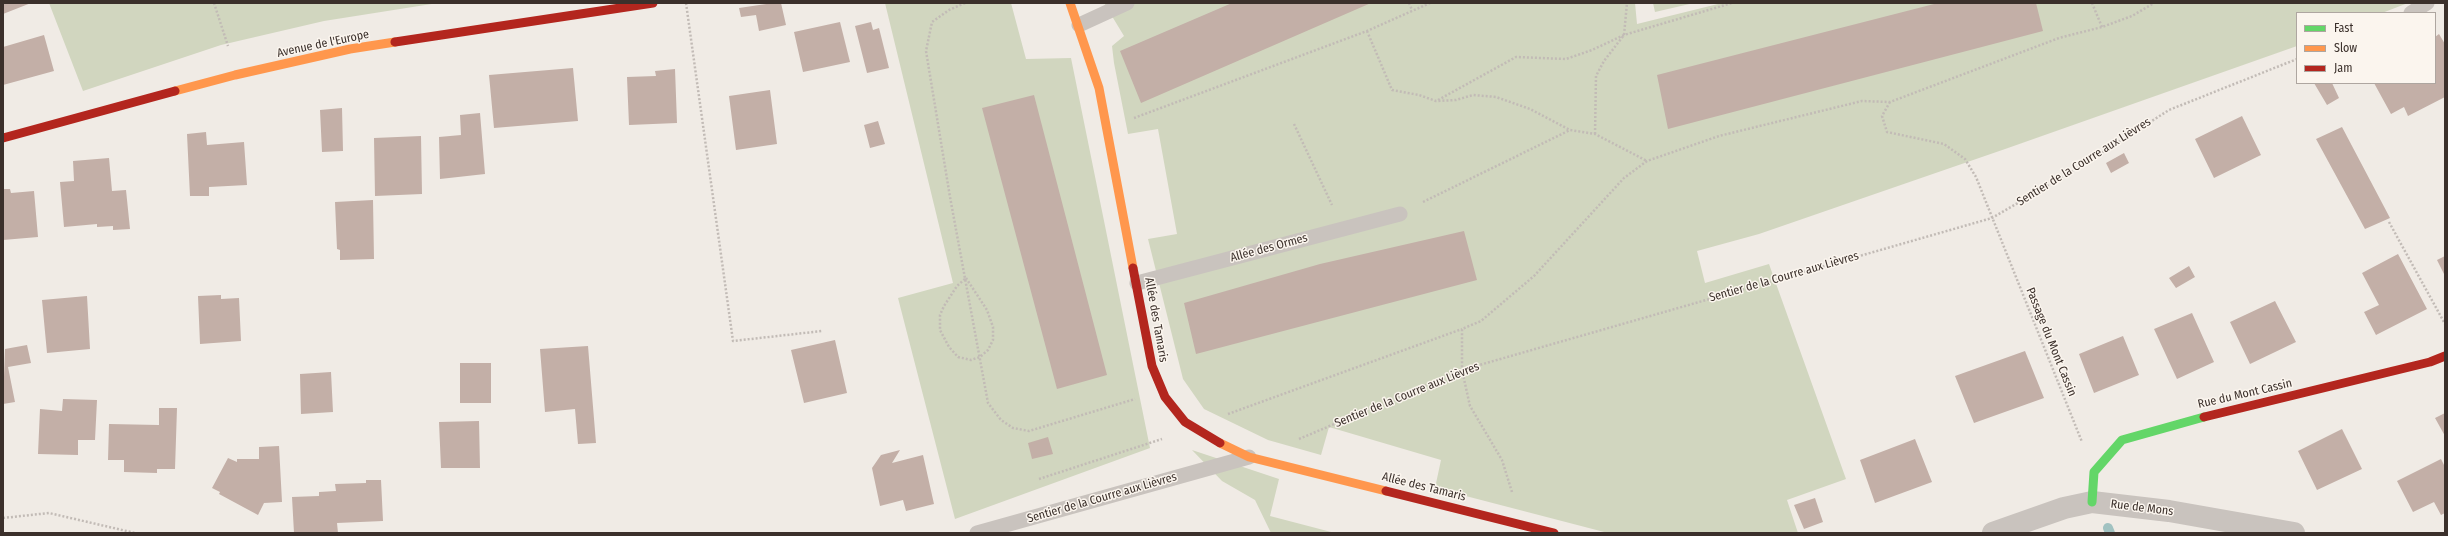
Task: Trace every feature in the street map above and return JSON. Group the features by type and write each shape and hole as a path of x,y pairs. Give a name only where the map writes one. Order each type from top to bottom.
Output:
{"street":[{"name":"Avenue de l'Europe","path":"3,138 235,75 350,49 654,3"},
{"name":"Allée des Tamaris","path":"1070,3 1079,25 1099,88 1152,366 1165,397 1194,429 1250,457 1554,533"},
{"name":"Rue du Mont Cassin","path":"2094,472 2122,440 2162,427 2430,362 2445,356"},
{"path":"2092,502 2094,472"},
{"name":"Rue de Mons","path":"1993,533 2064,508 2092,502 2169,511 2294,533"}],"lane":[{"path":"1079,25 1127,3"},
{"path":"2413,12 2427,3"},
{"name":"Allée des Ormes","path":"1137,283 1400,214"},
{"name":"Sentier de la Courre aux Lièvres","path":"977,533 1250,457"}],"path":[{"path":"214,3 235,75"},
{"path":"686,3 733,341 822,331"},
{"path":"965,3 949,10 932,22 926,51 950,197 988,403 1001,420 1013,428 1029,431 1149,395 1165,397"},
{"path":"1409,3 1412,10"},
{"path":"1107,130 1146,113 1367,31 1430,3"},
{"path":"1595,134 1596,76 1604,61 1624,35 1627,3"},
{"path":"1436,101 1516,57 1566,59 1592,50 1624,35 1732,3"},
{"path":"2092,3 2102,27"},
{"path":"1039,479 1194,429 1228,413 1462,329 1481,320 1534,276 1624,178 1647,161 1719,136 1862,101 1890,102 2059,38 2102,27 2132,16 2154,3"},
{"path":"1367,31 1392,90 1419,95 1436,101 1456,100 1473,95 1496,98 1530,109 1570,130 1595,134 1647,161"},
{"name":"Sentier de la Courre aux Lièvres","path":"1297,440 1462,370 1992,218 2081,166 2169,110 2296,59"},
{"name":"Passage du Mont Cassin","path":"1890,102 1882,116 1887,132 1944,144 1966,159 1976,177 2094,472"},
{"path":"1294,124 1343,228"},
{"path":"1400,214 1570,130"},
{"path":"2389,222 2445,324"},
{"path":"966,278 987,310 992,327 993,340 988,350 980,357 971,360 958,357 949,347 940,330 940,315 944,306 957,286 966,278"},
{"path":"1462,329 1462,370 1470,406 1502,460"},
{"path":"3,518 48,513 135,533"}],"green space":[{"path":"49,3 438,3 324,21 221,45 83,91"},
{"path":"885,3 1011,3 1026,59 1071,58 1150,448 955,519 898,298 953,283"},
{"path":"1104,3 1635,3 1637,24 1722,3 2408,3 2385,12 2296,12 2296,46 1759,234 1697,251 1705,283 1769,264 1846,479 1787,500 1798,533 1608,533 1435,488 1441,460 1329,427 1321,455 1268,440 1204,409 1183,379 1148,239 1177,234 1158,129 1128,134 1112,46 1124,36"},
{"path":"1653,3 1694,3 1655,12"},
{"path":"1192,450 1279,479 1270,516 1335,533 1271,533 1255,500 1222,481"},
{"path":"2194,532 2198,533 2081,533"}],"building":[{"path":"3,3 31,3 3,14"},
{"path":"781,3 786,25 759,31 756,15 741,17 739,8"},
{"path":"1232,3 1371,3 1141,103 1120,51"},
{"path":"1938,3 2036,3 2043,31 1668,129 1657,75"},
{"path":"840,22 850,62 803,72 794,32"},
{"path":"871,22 873,30 879,28 889,68 867,73 855,26"},
{"path":"2439,34 2445,44 2445,97 2408,116 2404,107 2391,114 2375,84 2436,84 2436,36"},
{"path":"44,35 54,71 3,85 3,47"},
{"path":"573,68 578,121 494,128 489,75"},
{"path":"675,69 677,123 629,125 627,77 656,76 655,71"},
{"path":"2315,84 2332,84 2339,98 2327,105"},
{"path":"770,90 777,144 736,150 729,96"},
{"path":"1034,95 1107,375 1057,389 982,108"},
{"path":"342,108 343,151 322,152 320,110"},
{"path":"480,113 485,174 440,179 439,137 461,135 460,115"},
{"path":"2242,116 2261,155 2214,178 2195,139"},
{"path":"878,121 885,144 870,148 864,125"},
{"path":"2342,127 2390,218 2365,229 2316,139"},
{"path":"206,132 207,145 244,142 247,185 209,187 209,196 190,196 187,134"},
{"path":"421,136 422,194 375,196 374,138"},
{"path":"2124,153 2129,163 2111,173 2106,163"},
{"path":"109,158 112,191 126,190 130,229 113,230 113,226 97,227 97,224 64,227 60,182 74,181 73,161"},
{"path":"3,189 10,189 11,193 34,191 38,237 3,240"},
{"path":"373,200 374,259 340,260 340,250 337,249 335,202"},
{"path":"1464,231 1477,280 1196,354 1184,303 1320,264"},
{"path":"2398,254 2427,309 2376,335 2364,312 2379,305 2362,273"},
{"path":"2445,256 2445,276 2437,260"},
{"path":"2189,266 2195,277 2176,288 2169,278"},
{"path":"221,295 221,299 239,298 241,341 200,344 198,296"},
{"path":"87,296 90,349 47,353 42,300"},
{"path":"2275,301 2296,342 2250,364 2230,322"},
{"path":"2192,313 2214,362 2177,379 2154,329"},
{"path":"2123,336 2139,375 2094,393 2079,354"},
{"path":"835,340 847,393 804,403 791,350"},
{"path":"27,345 31,363 8,367 15,402 3,404 5,349"},
{"path":"588,346 596,443 578,444 575,409 545,412 540,349"},
{"path":"2025,351 2044,398 1974,423 1955,376"},
{"path":"460,363 491,363 491,403 460,403"},
{"path":"331,372 333,412 301,414 300,374"},
{"path":"63,399 97,400 95,440 78,440 78,455 38,454 40,409 62,411"},
{"path":"159,408 177,408 175,469 157,469 157,473 124,472 124,460 108,460 109,424 159,425"},
{"path":"2445,413 2445,436 2435,418"},
{"path":"479,421 480,468 441,468 439,422"},
{"path":"2342,429 2362,469 2317,490 2298,451"},
{"path":"1048,437 1053,454 1032,459 1028,443"},
{"path":"1915,439 1932,482 1875,503 1860,460"},
{"path":"279,446 282,502 264,503 258,515 219,494 220,492 212,488 228,458 237,462 237,459 259,459 259,447"},
{"path":"900,450 892,463 923,455 934,504 906,511 903,500 880,506 872,468 881,455"},
{"path":"2441,459 2445,467 2445,513 2441,515 2434,502 2413,512 2397,481"},
{"path":"366,480 381,480 383,521 337,523 338,533 294,533 292,497 319,496 319,492 336,491 335,484 366,483"},
{"path":"1815,498 1823,522 1804,529 1794,505"}],"waterway":[{"path":"2108,528 2110,533"}],"traffic: fast":[{"path":"2092,502 2094,472 2122,440 2204,417"}],"traffic: slow":[{"path":"1070,3 1099,88 1133,268"},
{"path":"175,91 235,75 350,49 395,42"},
{"path":"1220,443 1249,457 1386,491"}],"traffic: jam":[{"path":"395,42 653,3"},
{"path":"3,138 175,91"},
{"path":"1133,268 1152,366 1165,397 1185,422 1220,443"},
{"path":"2204,417 2430,362 2445,356"},
{"path":"1386,491 1554,533"}]}
